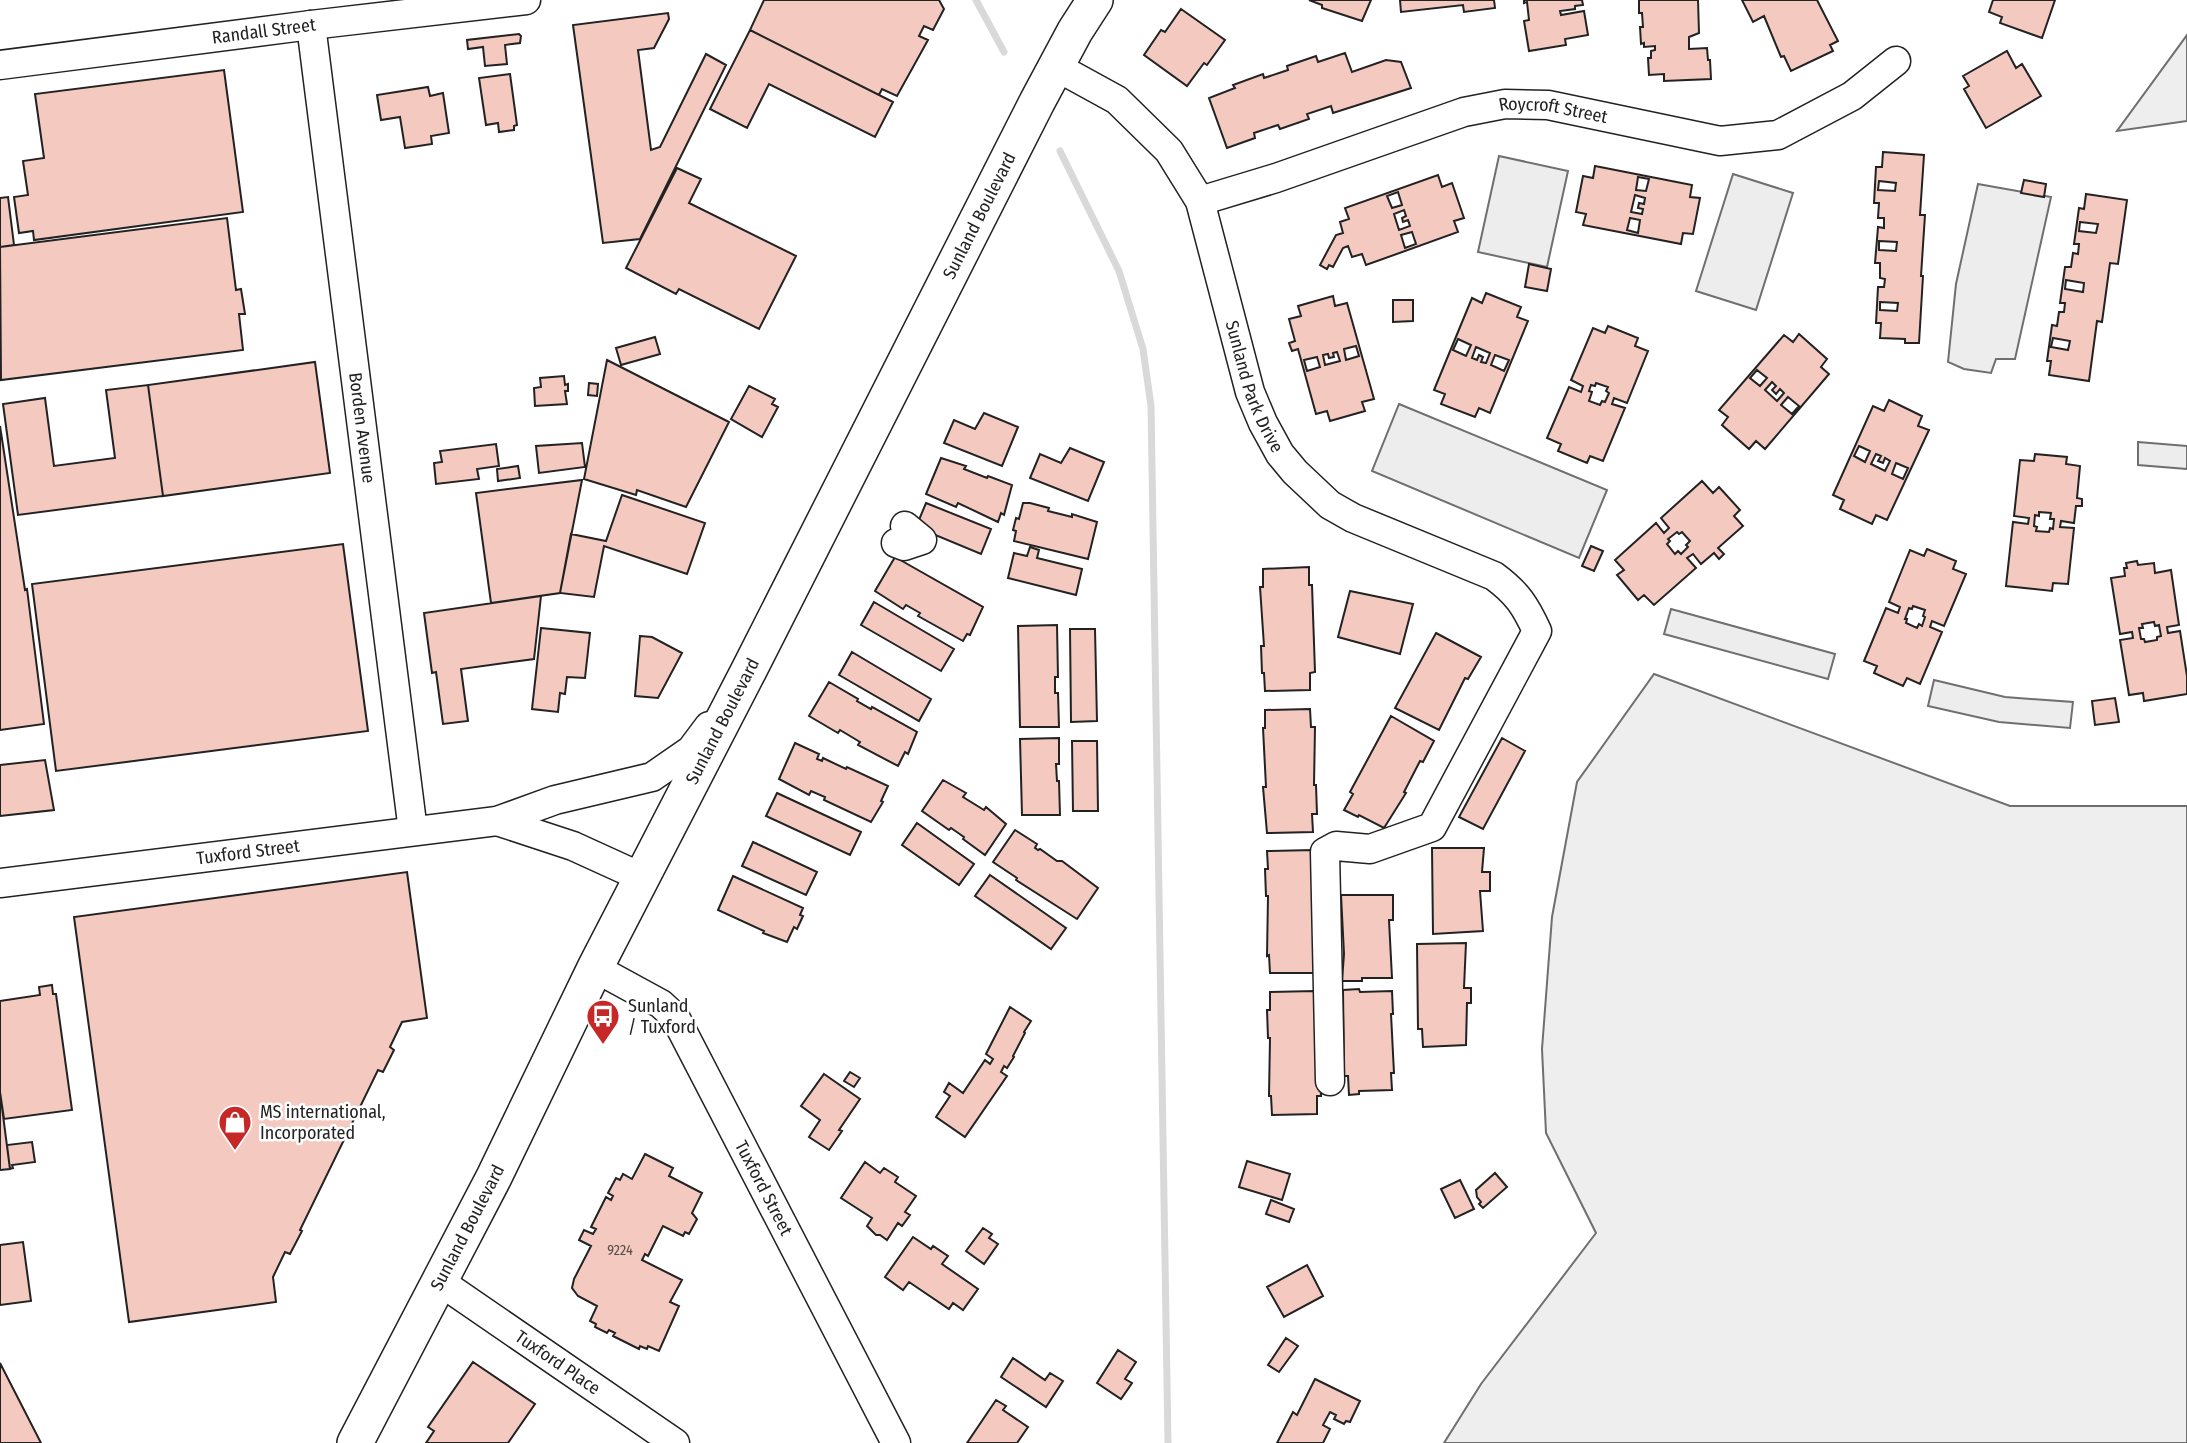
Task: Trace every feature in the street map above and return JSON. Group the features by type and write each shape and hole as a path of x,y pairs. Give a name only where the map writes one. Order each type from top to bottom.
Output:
{"main road":[{"name":"Sunland Boulevard","path":"355,1443 494,1178 595,968 1055,66 1095,0"}],"street":[{"name":"Randall Street","path":"0,65 526,0"},
{"name":"Borden Avenue","path":"311,25 413,831"},
{"name":"Roycroft Street","path":"1200,201 1276,178 1464,112 1504,104 1548,105 1720,141 1778,135 1852,96 1896,61"},
{"name":"Sunland Park Drive","path":"1055,66 1117,100 1169,151 1200,201 1250,392 1262,423 1280,454 1295,472 1330,505 1353,518 1494,576 1524,603 1537,631 1432,827 1370,849 1336,846 1325,852 1330,1081"},
{"name":"Tuxford Street","path":"0,883 497,821 555,800 652,777 691,750 749,670"},
{"name":"Tuxford Street","path":"497,821 573,846 641,877"},
{"name":"Tuxford Street","path":"595,968 661,1004 675,1017 896,1443"},
{"name":"Tuxford Place","path":"439,1281 675,1443"}],"shaded area":[{"path":"2187,35 2187,121 2117,131"},
{"path":"1499,156 1568,171 1547,267 1478,252"},
{"path":"1733,174 1793,193 1756,310 1696,291"},
{"path":"1978,184 2051,197 2015,359 1996,359 1991,373 1964,369 1948,362 1956,284"},
{"path":"1399,404 1607,490 1579,558 1372,471"},
{"path":"2138,442 2187,446 2187,469 2138,465"},
{"path":"1671,609 1835,654 1828,679 1664,634"},
{"path":"1654,674 2010,806 2187,806 2187,1443 1444,1443 1481,1384 1596,1233 1546,1133 1542,1049 1552,917 1577,782"},
{"path":"1934,680 2005,697 2073,702 2070,728 1999,722 1928,706"}],"building":[{"path":"764,0 939,0 944,9 933,30 924,26 919,36 928,40 897,96 882,89 879,95 750,30"},
{"path":"1309,0 1371,0 1362,21 1322,8 1322,5"},
{"path":"1400,0 1494,0 1495,8 1464,12 1463,5 1401,12"},
{"path":"1524,0 1582,0 1583,5 1575,6 1575,9 1560,11 1561,15 1584,11 1588,35 1565,39 1566,45 1529,51 1524,21 1529,20 1527,2 1524,3"},
{"path":"1639,0 1698,0 1699,33 1689,37 1689,49 1707,48 1711,79 1664,81 1664,74 1649,75 1648,58 1651,58 1651,51 1655,50 1655,46 1644,47 1644,43 1641,44 1640,27 1643,27"},
{"path":"1742,0 1817,0 1838,41 1830,45 1833,51 1791,71 1784,56 1781,57 1764,16 1753,22"},
{"path":"1993,0 2055,0 2042,38 2000,23 2002,17 1989,12"},
{"path":"1181,9 1225,40 1187,86 1144,55 1161,30 1165,32"},
{"path":"668,13 669,19 654,48 638,50 651,150 660,147 706,54 726,65 640,239 603,243 573,25"},
{"path":"750,30 893,102 875,137 769,84 747,128 710,109"},
{"path":"519,34 520,43 505,45 507,64 485,66 483,47 468,49 467,40"},
{"path":"2007,51 2016,68 2022,64 2041,96 1986,128 1964,89 1969,86 1963,76"},
{"path":"1345,53 1352,72 1386,60 1401,62 1411,88 1333,113 1331,106 1307,114 1309,119 1280,129 1278,125 1254,133 1255,138 1227,148 1209,98 1235,88 1233,85 1263,74 1264,78 1288,70 1287,66 1316,56 1318,62"},
{"path":"224,70 243,212 34,240 33,231 19,233 14,197 28,195 23,161 44,158 35,94"},
{"path":"510,74 517,125 514,130 499,132 498,123 486,125 479,78"},
{"path":"428,87 430,96 443,93 449,133 431,136 432,144 405,148 400,117 381,120 377,95"},
{"path":"1883,152 1924,155 1920,215 1925,215 1919,343 1905,343 1905,339 1880,338 1881,323 1876,323 1878,287 1884,287 1885,279 1880,278 1880,263 1875,263 1878,227 1884,228 1884,218 1878,218 1879,203 1874,203 1876,167 1882,167","holes":["1879,181 1896,183 1895,191 1878,190","1879,241 1897,242 1896,251 1879,250","1880,302 1898,303 1897,311 1880,310"]},
{"path":"1595,166 1692,185 1690,197 1700,198 1693,234 1683,233 1681,244 1583,225 1586,214 1576,212 1583,176 1593,178","holes":["1638,177 1649,179 1646,191 1636,190","1635,195 1645,198 1644,204 1639,203 1638,208 1643,209 1642,214 1631,212","1630,218 1640,220 1638,233 1627,230"]},
{"path":"677,168 701,179 689,203 796,256 759,329 679,289 676,294 626,268"},
{"path":"1438,175 1442,187 1452,183 1464,218 1454,221 1458,232 1366,265 1362,254 1352,257 1348,246 1343,248 1333,267 1329,265 1327,269 1320,265 1336,235 1343,233 1340,222 1349,219 1345,208","holes":["1398,192 1402,205 1392,208 1387,196","1404,210 1406,216 1402,218 1403,222 1408,220 1410,226 1399,230 1394,214","1412,232 1416,244 1405,248 1401,235"]},
{"path":"2024,180 2046,184 2044,197 2021,193"},
{"path":"2086,194 2127,200 2118,264 2110,263 2102,322 2097,321 2089,381 2049,375 2051,361 2047,361 2052,325 2057,326 2059,312 2064,312 2065,303 2060,303 2065,267 2071,267 2073,253 2078,254 2079,244 2074,244 2079,208 2084,209","holes":["2080,222 2098,224 2096,233 2079,231","2066,280 2084,283 2083,292 2065,289","2053,338 2070,341 2068,350 2051,347"]},
{"path":"8,197 14,245 0,247 0,198"},
{"path":"227,218 236,290 241,289 245,314 239,314 243,350 1,380 0,247"},
{"path":"1529,264 1551,269 1547,291 1525,287"},
{"path":"1486,293 1521,307 1517,317 1528,321 1490,413 1479,408 1475,417 1441,404 1445,394 1434,390 1472,298 1482,303","holes":["1458,339 1471,345 1466,356 1453,350","1476,347 1490,353 1486,363 1481,362 1483,357 1479,355 1477,360 1472,358","1495,355 1509,360 1504,371 1491,365"]},
{"path":"1333,296 1335,306 1347,303 1374,399 1362,402 1365,411 1330,421 1327,411 1316,414 1298,349 1292,351 1289,343 1295,341 1289,319 1301,316 1298,306","holes":["1356,346 1359,356 1346,360 1344,349","1337,352 1340,361 1325,365 1323,355 1334,357 1333,353","1317,357 1320,367 1307,371 1304,360"]},
{"path":"1393,300 1413,300 1413,321 1393,322"},
{"path":"1608,326 1638,338 1635,346 1648,351 1627,403 1614,398 1612,404 1625,408 1603,461 1590,456 1587,463 1558,451 1561,444 1547,438 1569,387 1581,392 1583,386 1571,380 1593,328 1605,333","holes":["1596,383 1608,387 1606,391 1609,393 1605,402 1602,401 1600,405 1589,401 1591,385 1595,386"]},
{"path":"1799,334 1827,359 1821,367 1829,374 1765,449 1756,441 1749,449 1722,425 1728,417 1719,410 1784,335 1793,342","holes":["1757,370 1767,378 1760,386 1750,378","1772,382 1776,386 1772,390 1776,394 1780,389 1784,393 1777,401 1765,390","1788,397 1799,406 1792,414 1781,405"]},
{"path":"655,337 660,354 621,365 616,348"},
{"path":"607,360 729,422 686,507 637,490 636,495 584,479"},
{"path":"315,362 330,473 163,496 148,385"},
{"path":"564,376 565,385 568,384 568,391 565,391 567,404 535,406 534,388 541,387 540,378"},
{"path":"589,383 598,384 597,396 588,395"},
{"path":"148,385 163,496 18,515 3,404 45,398 54,466 115,458 106,390"},
{"path":"749,386 775,399 772,404 778,407 762,437 731,419"},
{"path":"1889,400 1922,416 1918,426 1929,430 1887,520 1876,515 1872,524 1840,509 1844,500 1833,495 1873,406 1884,411","holes":["1859,446 1870,451 1865,462 1854,456","1876,454 1881,456 1878,461 1883,463 1885,458 1890,461 1885,471 1871,464","1896,463 1908,468 1903,479 1892,474"]},
{"path":"984,413 1018,427 1002,466 944,443 954,420 975,429"},
{"path":"0,426 25,590 27,589 44,724 0,730"},
{"path":"582,443 585,467 539,473 536,446"},
{"path":"496,444 499,466 477,469 479,479 436,484 434,463 442,462 440,451"},
{"path":"1070,448 1104,462 1088,501 1030,478 1040,454 1061,463"},
{"path":"2035,454 2067,457 2066,464 2080,466 2077,498 2082,499 2082,506 2076,506 2074,523 2061,521 2060,527 2074,528 2068,584 2053,583 2052,591 2006,586 2013,522 2028,524 2029,518 2014,516 2020,460 2034,461","holes":["2039,512 2051,513 2050,519 2054,519 2053,529 2050,528 2049,532 2036,531 2035,515 2039,516"]},
{"path":"941,458 966,466 964,469 987,478 988,476 1012,485 1004,515 1001,513 998,522 958,503 956,507 926,494"},
{"path":"518,466 520,478 498,481 497,469"},
{"path":"582,480 560,593 491,603 476,493"},
{"path":"1702,481 1713,493 1719,487 1740,510 1734,516 1743,526 1718,548 1724,554 1719,559 1714,553 1701,564 1693,554 1687,558 1696,568 1654,605 1644,595 1638,600 1617,575 1624,570 1615,560 1656,523 1664,533 1669,528 1661,518","holes":["1677,532 1682,532 1690,541 1681,554 1678,551 1675,554 1667,544 1670,541 1668,539"]},
{"path":"622,495 705,523 687,574 604,546 594,597 560,593 571,534 606,541"},
{"path":"926,503 991,529 981,554 916,527"},
{"path":"1023,503 1097,522 1088,559 1014,541 1016,531 1013,530"},
{"path":"343,544 368,731 56,771 32,584"},
{"path":"1591,546 1603,551 1594,571 1582,566"},
{"path":"1030,547 1039,550 1037,558 1082,569 1076,595 1008,578 1014,553 1027,556"},
{"path":"1927,549 1956,561 1953,569 1966,574 1944,626 1932,621 1930,627 1942,632 1920,684 1907,678 1903,686 1874,673 1877,666 1864,661 1886,608 1898,613 1900,607 1889,602 1910,550 1924,556","holes":["1913,606 1925,610 1922,626 1919,624 1917,628 1906,623 1909,608 1912,609"]},
{"path":"895,557 983,607 970,635 967,634 963,641 918,616 920,613 906,605 903,609 875,591"},
{"path":"2126,563 2154,563 2155,573 2171,570 2179,625 2167,627 2168,633 2180,631 2187,694 2144,701 2143,693 2129,695 2120,640 2133,638 2132,632 2120,634 2111,578 2125,576","holes":["2154,622 2155,626 2159,625 2161,636 2157,637 2157,640 2145,642 2141,639 2139,628 2143,628 2142,624"]},
{"path":"1309,567 1315,672 1310,673 1310,690 1265,691 1262,673 1261,646 1264,646 1260,587 1263,587 1263,569"},
{"path":"1350,591 1413,604 1400,654 1338,637"},
{"path":"541,596 534,659 461,669 468,721 443,724 436,672 432,673 424,613"},
{"path":"874,602 954,649 941,671 861,625"},
{"path":"1057,625 1058,677 1055,677 1055,693 1058,693 1059,727 1020,727 1018,626"},
{"path":"541,628 590,633 585,678 567,677 565,694 560,693 558,712 532,709"},
{"path":"1070,629 1095,629 1097,721 1071,722"},
{"path":"1436,633 1481,657 1468,679 1465,678 1439,730 1395,708"},
{"path":"640,636 652,637 682,653 658,698 635,696"},
{"path":"852,652 931,699 919,721 839,675"},
{"path":"829,682 871,709 872,707 917,732 908,754 905,752 898,766 858,745 860,742 840,730 838,733 809,716"},
{"path":"2115,698 2119,722 2095,725 2092,701"},
{"path":"1310,709 1311,727 1315,727 1314,785 1317,814 1312,814 1313,832 1267,833 1263,787 1266,787 1263,728 1265,710"},
{"path":"1391,716 1434,741 1423,762 1420,761 1404,792 1406,793 1384,828 1344,810 1353,794 1350,792"},
{"path":"1059,738 1059,764 1056,764 1060,815 1022,815 1020,739"},
{"path":"1502,738 1525,751 1483,829 1459,817"},
{"path":"1072,741 1097,741 1098,811 1073,811"},
{"path":"795,743 819,754 817,759 822,761 823,758 846,769 847,767 888,786 881,801 883,802 871,822 824,800 825,797 811,791 809,795 779,779"},
{"path":"45,760 54,810 0,816 0,765"},
{"path":"943,780 966,793 963,797 984,810 986,807 1006,824 985,855 963,839 964,837 922,811"},
{"path":"777,793 861,832 850,855 766,816"},
{"path":"917,823 974,864 959,885 902,845"},
{"path":"1015,830 1037,844 1035,848 1057,861 1062,861 1098,888 1077,919 993,862"},
{"path":"753,842 817,872 806,895 742,866"},
{"path":"1432,848 1484,848 1482,872 1490,872 1490,891 1480,891 1483,931 1433,934"},
{"path":"1313,850 1315,973 1270,973 1269,955 1267,956 1267,851"},
{"path":"407,872 427,1018 402,1022 390,1047 394,1050 383,1072 378,1070 300,1230 302,1231 290,1254 285,1252 273,1277 276,1302 129,1322 74,917"},
{"path":"990,875 1066,928 1051,949 975,896"},
{"path":"733,876 803,908 800,915 803,916 797,929 794,927 787,942 718,910"},
{"path":"1341,895 1393,895 1393,920 1389,920 1392,978 1342,981 1344,954"},
{"path":"1466,943 1464,988 1471,988 1471,1003 1467,1003 1466,1045 1423,1047 1422,1029 1418,1029 1417,944"},
{"path":"52,985 53,994 56,994 72,1110 4,1119 0,1092 0,1001 40,995 39,987"},
{"path":"1359,989 1360,992 1392,991 1394,1073 1391,1073 1392,1090 1359,1091 1359,1094 1349,1095 1348,1076 1344,1076 1343,990"},
{"path":"1315,991 1319,1009 1321,1096 1317,1096 1317,1114 1272,1115 1267,1010 1270,1010 1270,992"},
{"path":"1010,1007 1031,1021 1014,1057 1001,1072 1007,1076 965,1137 936,1117 950,1096 944,1092 949,1083 963,1093 985,1060 990,1064 993,1059 986,1054"},
{"path":"850,1072 860,1078 854,1087 844,1081"},
{"path":"824,1074 860,1099 829,1150 809,1137 820,1120 801,1106"},
{"path":"0,1092 10,1169 0,1170"},
{"path":"32,1142 35,1162 12,1165 13,1168 10,1169 7,1145"},
{"path":"645,1154 673,1168 669,1176 702,1193 692,1213 697,1219 689,1234 685,1232 683,1236 663,1226 648,1256 645,1254 642,1260 682,1280 670,1302 679,1306 659,1351 648,1346 647,1349 640,1346 639,1349 613,1336 615,1333 609,1330 607,1333 595,1327 596,1324 590,1321 597,1306 578,1296 572,1288 591,1246 579,1240 584,1230 593,1234 596,1229 591,1227 606,1197 611,1200 613,1196 608,1193 616,1178 620,1180 623,1174 632,1179"},
{"path":"1247,1161 1290,1174 1282,1200 1239,1187"},
{"path":"865,1162 880,1173 884,1168 898,1177 895,1182 916,1196 905,1212 910,1215 902,1226 898,1223 887,1240 876,1235 867,1226 872,1218 841,1198"},
{"path":"1495,1173 1507,1187 1483,1208 1479,1204 1481,1202 1476,1190"},
{"path":"1460,1180 1474,1209 1455,1218 1441,1189"},
{"path":"1271,1200 1294,1209 1289,1222 1266,1214"},
{"path":"983,1228 992,1234 989,1238 998,1244 984,1264 966,1251"},
{"path":"913,1237 948,1256 942,1264 978,1289 963,1310 953,1303 949,1309 909,1282 903,1290 885,1277"},
{"path":"23,1242 31,1301 0,1305 0,1245"},
{"path":"1307,1265 1323,1296 1284,1317 1267,1287"},
{"path":"1286,1338 1298,1346 1279,1372 1268,1365"},
{"path":"1118,1350 1136,1362 1125,1379 1132,1383 1121,1399 1097,1383"},
{"path":"1013,1358 1045,1380 1050,1373 1063,1381 1046,1407 1001,1377"},
{"path":"473,1362 535,1404 508,1443 426,1443 434,1431 428,1427"},
{"path":"0,1363 41,1443 0,1443"},
{"path":"1315,1379 1360,1401 1350,1422 1346,1421 1344,1424 1334,1419 1336,1415 1330,1412 1323,1425 1330,1429 1323,1443 1277,1443 1293,1412 1297,1415"},
{"path":"996,1400 1006,1406 1003,1410 1028,1427 1017,1443 967,1443"}],"waterway":[{"path":"976,0 1004,52"},
{"path":"1060,151 1119,271 1143,349 1151,406 1168,1443"}],"place":[{"name":"Sunland / Tuxford","path":"603,1046"},
{"name":"MS international, Incorporated","path":"235,1152"}]}
